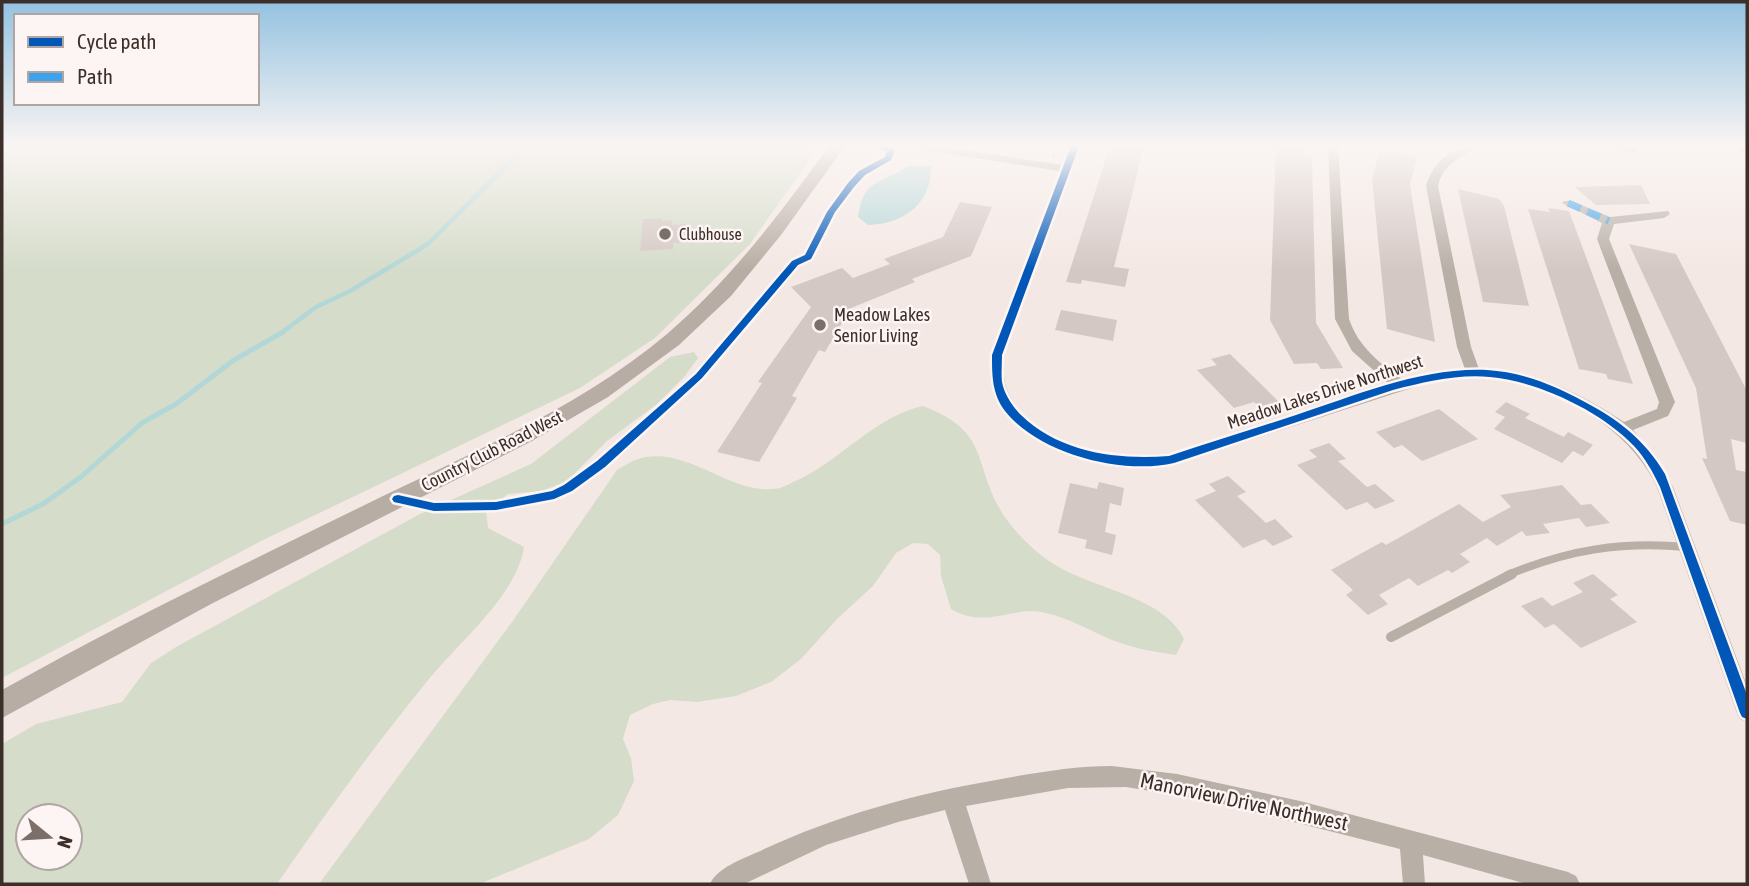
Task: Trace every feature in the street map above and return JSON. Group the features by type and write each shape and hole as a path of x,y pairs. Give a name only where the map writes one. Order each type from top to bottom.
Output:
{"main road":[{"name":"Country Club Road West","path":"2,705 118,639 516,440 629,374 704,312 737,279 806,187"}],"street":[{"name":"Meadow Lakes Drive Northwest","path":"1059,187 994,371 1001,396 1009,408 1037,433 1077,453 1102,459 1149,464 1170,460 1398,383 1442,373 1473,372 1507,376 1546,386 1587,405 1622,429 1649,454 1658,468 1747,713"},
{"path":"1335,187 1342,318 1346,334 1357,351 1398,383"},
{"path":"1432,187 1464,347 1473,372"},
{"path":"1568,203 1609,221 1664,214"},
{"path":"1609,221 1603,239 1667,402 1663,412 1622,429"},
{"name":"Manorview Drive Northwest","path":"722,884 748,868 866,819 952,797 1072,777 1123,777 1178,783 1411,841 1568,884"},
{"path":"952,797 979,884"},
{"path":"1411,841 1414,884"}],"lane":[{"path":"1391,637 1522,567 1557,554 1633,542 1686,547"}],"green space":[{"path":"2,187 790,187 750,244 655,338 580,388 261,541 2,678"},
{"path":"694,352 698,358 685,376 657,404 607,441 567,481 542,491 508,494 486,511 488,528 524,547 510,583 485,617 429,679 389,729 277,884 2,884 2,744 36,724 122,702 151,663 176,647 420,514 531,464 670,357"},
{"path":"923,406 959,426 969,437 1001,511 1027,543 1062,569 1159,611 1184,639 1176,655 1120,643 1046,613 1033,611 987,617 964,615 951,609 941,576 940,555 928,544 913,543 896,553 873,586 837,619 801,659 771,682 736,696 697,702 670,700 653,704 630,715 623,739 631,758 634,781 618,815 589,839 479,884 319,884 512,622 617,470 641,458 659,456 677,459 745,486 780,488 816,470 890,419"}],"water":[{"path":"927,187 921,201 904,216 881,224 868,225 858,217 864,195 869,188"}],"building":[{"path":"1097,187 1134,187 1114,267 1129,269 1125,287 1082,280 1081,284 1066,282"},
{"path":"1275,187 1313,187 1316,323 1343,368 1321,369 1317,363 1294,364 1270,320"},
{"path":"1373,187 1410,187 1435,342 1387,329"},
{"path":"1575,187 1642,187 1650,204 1596,205"},
{"path":"1458,189 1499,199 1504,206 1529,306 1483,302"},
{"name":"Meadow Lakes Senior Living","path":"960,202 992,207 971,256 912,279 915,282 851,308 825,352 819,350 792,396 797,398 759,462 717,452 762,383 758,382 811,307 791,287 842,268 853,278 890,264 884,259 943,237"},
{"path":"1548,208 1569,211 1633,384 1608,379 1606,374 1579,369 1528,209 1550,212"},
{"name":"Clubhouse","path":"662,218 661,221 672,220 672,225 689,224 689,242 673,243 673,249 640,251 643,219"},
{"path":"1629,244 1676,254 1747,391 1747,443 1731,439 1736,470 1747,472 1747,525 1730,521 1702,458 1707,459 1696,388"},
{"path":"1061,310 1117,320 1113,341 1055,330"},
{"path":"1230,354 1280,403 1260,408 1254,402 1234,408 1197,370 1217,365 1211,359"},
{"path":"1506,402 1530,414 1525,418 1564,437 1568,432 1593,445 1583,456 1573,451 1562,463 1494,429 1505,417 1495,412"},
{"path":"1439,409 1478,439 1422,461 1402,445 1394,448 1376,432"},
{"path":"1329,443 1346,459 1338,461 1367,487 1375,484 1395,501 1375,509 1367,502 1346,510 1297,465 1317,457 1309,450"},
{"path":"1228,476 1246,492 1237,496 1266,523 1275,519 1293,537 1273,546 1265,539 1243,548 1195,500 1216,491 1209,484"},
{"path":"1099,482 1124,488 1121,506 1110,503 1105,532 1116,535 1112,555 1085,548 1087,540 1058,533 1070,483 1097,489"},
{"path":"1562,485 1581,505 1591,504 1610,523 1586,527 1579,518 1543,524 1550,533 1526,536 1522,531 1497,546 1487,538 1460,554 1470,562 1452,573 1448,570 1418,586 1409,578 1379,595 1388,604 1368,615 1346,595 1353,590 1331,570 1382,542 1386,545 1459,504 1483,522 1511,507 1500,495"},
{"path":"1593,574 1618,595 1610,599 1637,622 1581,648 1554,624 1545,628 1521,606 1542,597 1552,606 1583,592 1573,583"}],"waterway":[{"path":"282,333 316,307 350,291 428,244 485,187"},
{"path":"2,524 43,504 82,476 142,423 176,404 234,360 282,333"}],"marked path":[{"path":"1568,203 1609,221"}],"cycle path":[{"path":"398,499 434,507 496,506 554,495 568,488 601,464 699,376 795,263 808,257 831,212 849,187"},
{"path":"1060,187 997,355 997,384 1009,408 1028,428 1054,443 1084,454 1144,462 1170,460 1424,379 1456,374 1489,374 1522,379 1557,391 1618,426 1637,443 1653,463 1665,487 1747,713"}],"place":[{"name":"Clubhouse","path":"665,234"},
{"name":"Meadow Lakes Senior Living","path":"820,325"}]}
